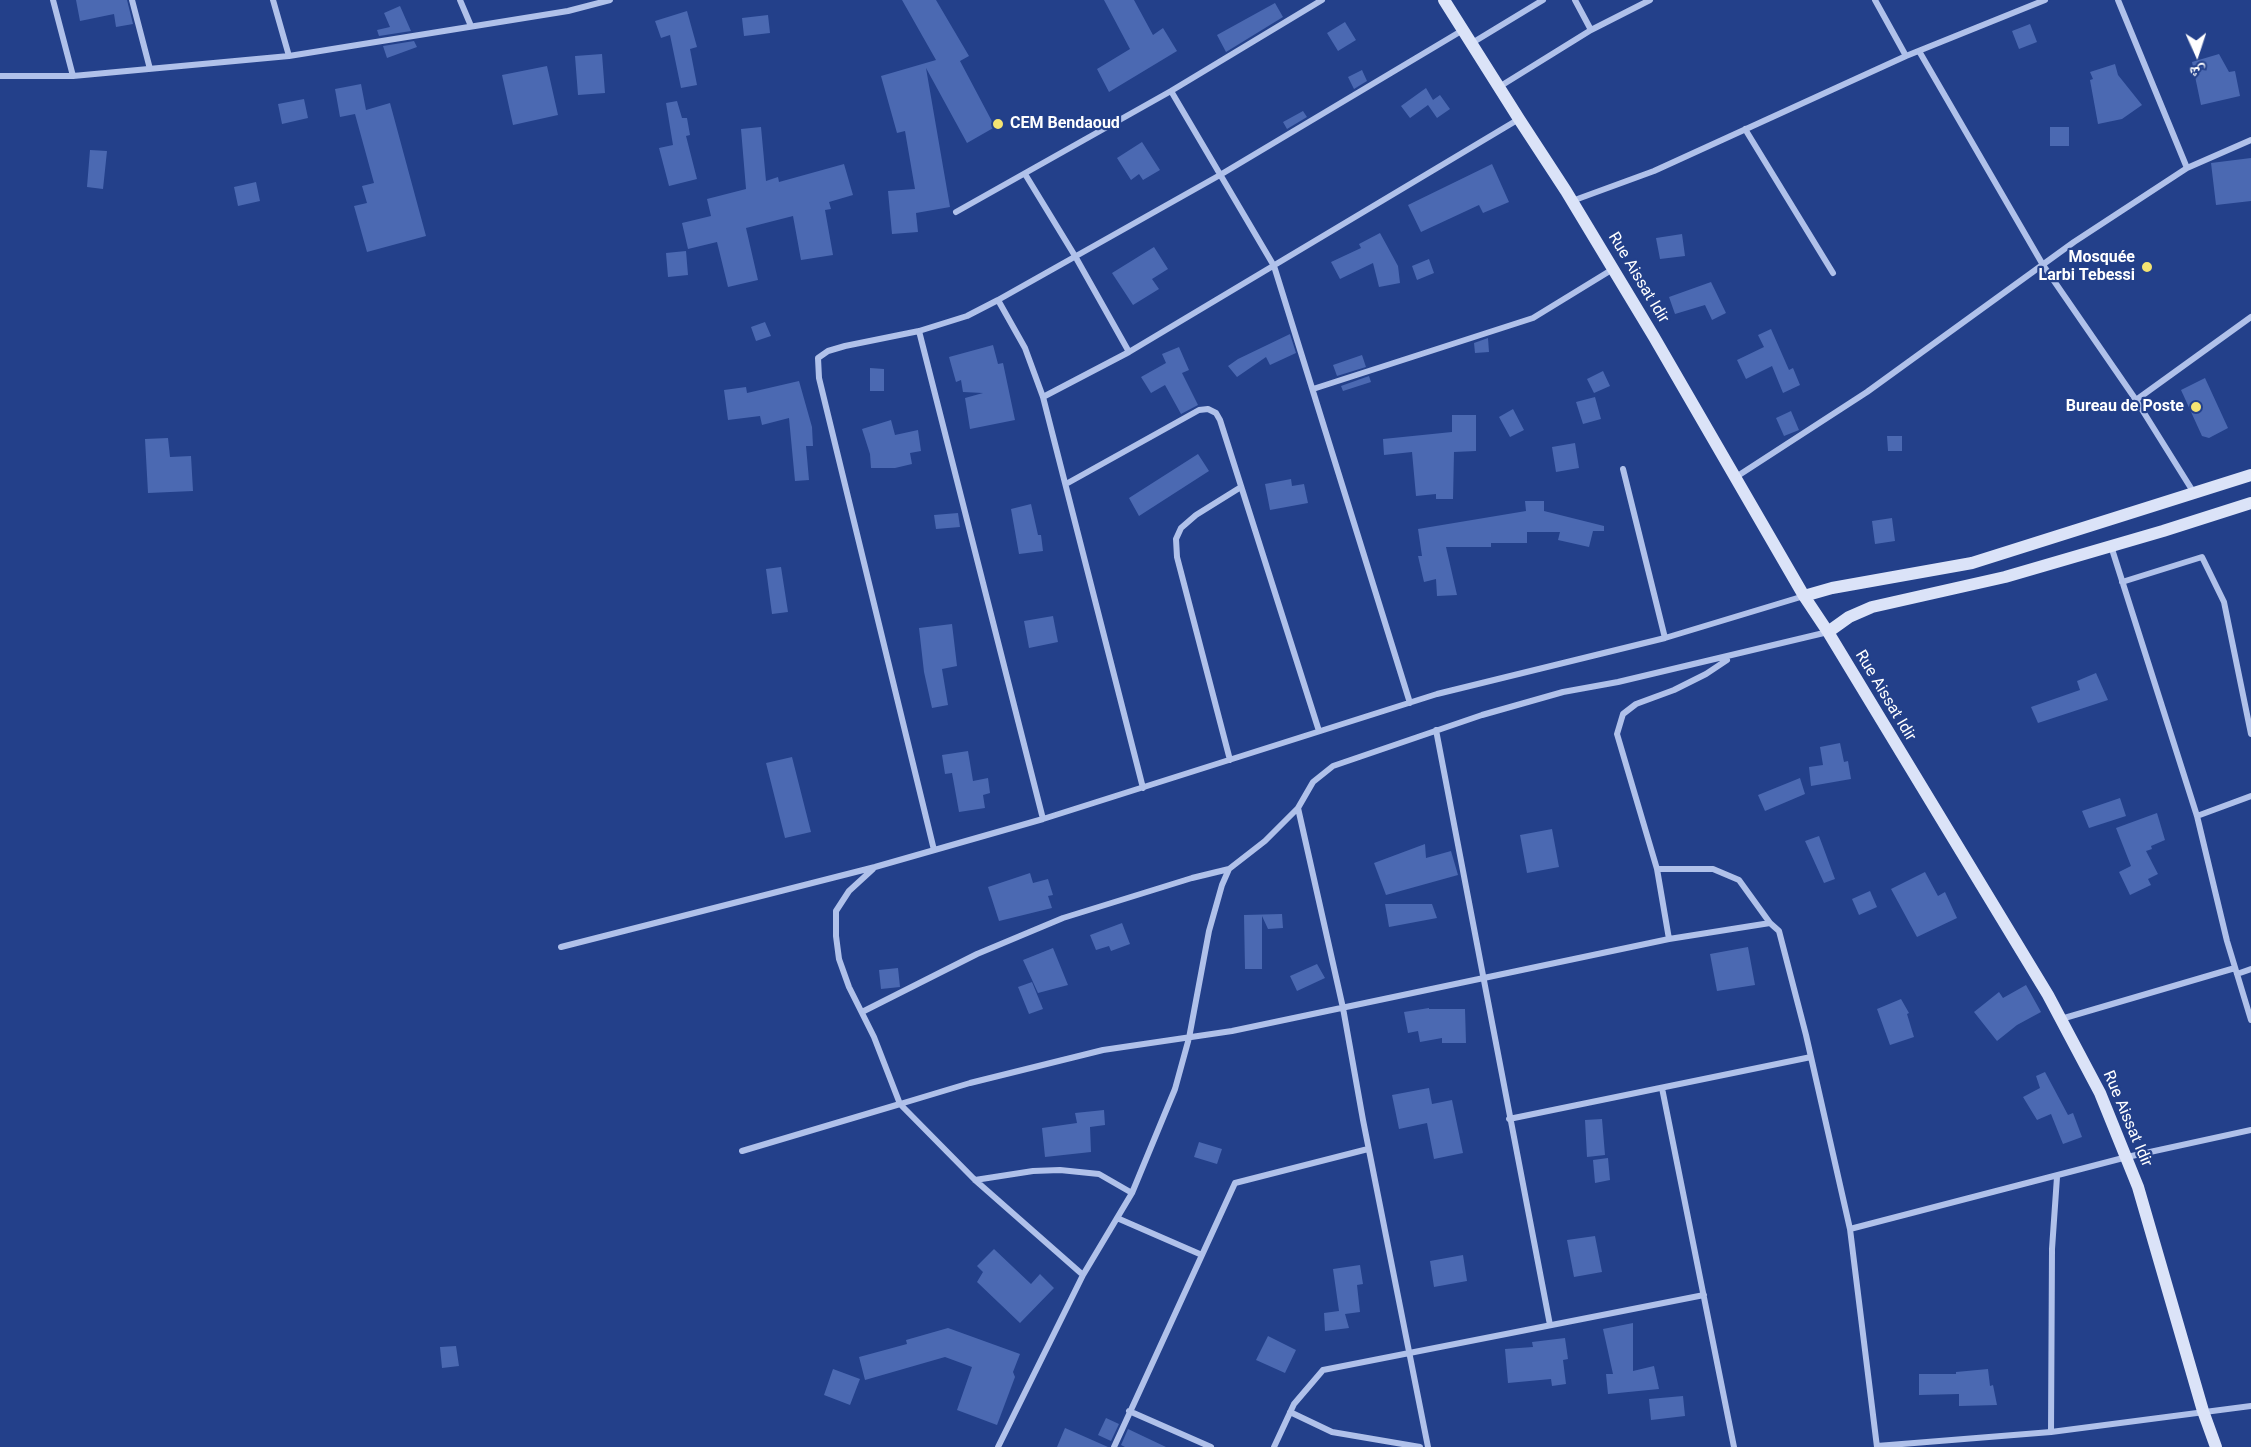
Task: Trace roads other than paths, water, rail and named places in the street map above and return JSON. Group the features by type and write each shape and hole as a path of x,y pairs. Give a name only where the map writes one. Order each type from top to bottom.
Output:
{"street":[{"path":"53,0 73,76"},
{"path":"132,0 150,69"},
{"path":"273,0 288,56"},
{"path":"460,0 471,26"},
{"path":"0,76 73,76 288,56 568,11 610,0"},
{"path":"956,212 1171,91 1322,0"},
{"name":"Rue Aissat Idir","path":"1444,0 1613,269 1804,596 2007,926 2100,1093 2127,1157 2216,1447"},
{"path":"1472,43 1543,0"},
{"path":"1575,0 1591,30"},
{"path":"1499,87 1591,30 1650,0"},
{"path":"1875,0 1906,56"},
{"path":"1572,201 1654,171 1906,56 2045,0"},
{"path":"2118,0 2187,168"},
{"path":"934,850 818,368 818,358 828,351 919,331 967,316 1220,175 1463,30"},
{"path":"1919,51 2043,265 2136,400 2194,494"},
{"path":"1171,91 1274,266 1410,703"},
{"path":"1043,397 1129,352 1519,119"},
{"path":"1745,129 1833,273"},
{"path":"1735,478 1867,392 2074,242 2187,168 2251,140"},
{"path":"1025,174 1075,256 1129,352"},
{"path":"1313,389 1533,318 1613,269"},
{"path":"998,300 1025,348 1043,397 1143,788"},
{"path":"2136,400 2251,317"},
{"path":"919,331 1043,819"},
{"path":"1066,484 1198,410 1208,409 1216,413 1319,731"},
{"path":"1623,469 1665,638"},
{"path":"561,947 875,867 1043,819 1437,694 1665,638 1832,588 1972,563 2251,475"},
{"path":"1230,760 1177,557 1176,539 1181,528 1196,515 1241,488"},
{"path":"862,1012 967,959 1064,918 1181,881 1229,869 1265,841 1298,808 1313,782 1333,766 1436,730 1563,692 1731,657 1828,632 1849,617 1872,607 2005,577 2251,503"},
{"path":"2110,546 2197,816 2236,971 2251,1020"},
{"path":"2122,582 2202,557 2224,602 2251,734"},
{"path":"1669,939 1657,869 1617,734 1623,714 1636,704 1674,690 1706,674 1731,657"},
{"path":"1436,730 1550,1324"},
{"path":"2197,816 2251,796"},
{"path":"1298,808 1342,1008 1428,1447"},
{"path":"875,867 849,891 836,911 836,936 839,959 849,987 862,1012 900,1104 975,1180 1083,1275"},
{"path":"998,1447 1083,1275 1132,1193 1175,1089 1189,1038 1209,931 1218,895 1229,869"},
{"path":"1657,869 1713,869 1739,880 1770,923 1779,931 1811,1057 1850,1229 1877,1447 2051,1432 2251,1406"},
{"path":"742,1150 970,1083 1103,1050 1189,1038 1669,939 1770,923"},
{"path":"2060,1019 2236,971 2251,969"},
{"path":"1509,1119 1811,1057"},
{"path":"1662,1088 1734,1447"},
{"path":"1850,1229 2127,1157 2251,1130"},
{"path":"1114,1447 1235,1183 1368,1149"},
{"path":"975,1180 1033,1171 1099,1173 1132,1193"},
{"path":"2051,1432 2052,1249 2057,1176"},
{"path":"1117,1218 1202,1255"},
{"path":"1274,1447 1294,1404 1323,1370 1704,1295"},
{"path":"1129,1411 1211,1447"},
{"path":"1290,1412 1332,1432 1420,1447"}],"place":[{"name":"CEM Bendaoud","path":"998,124"},
{"name":"Mosquée Larbi Tebessi","path":"2147,267"},
{"name":"Bureau de Poste","path":"2196,407"}]}
